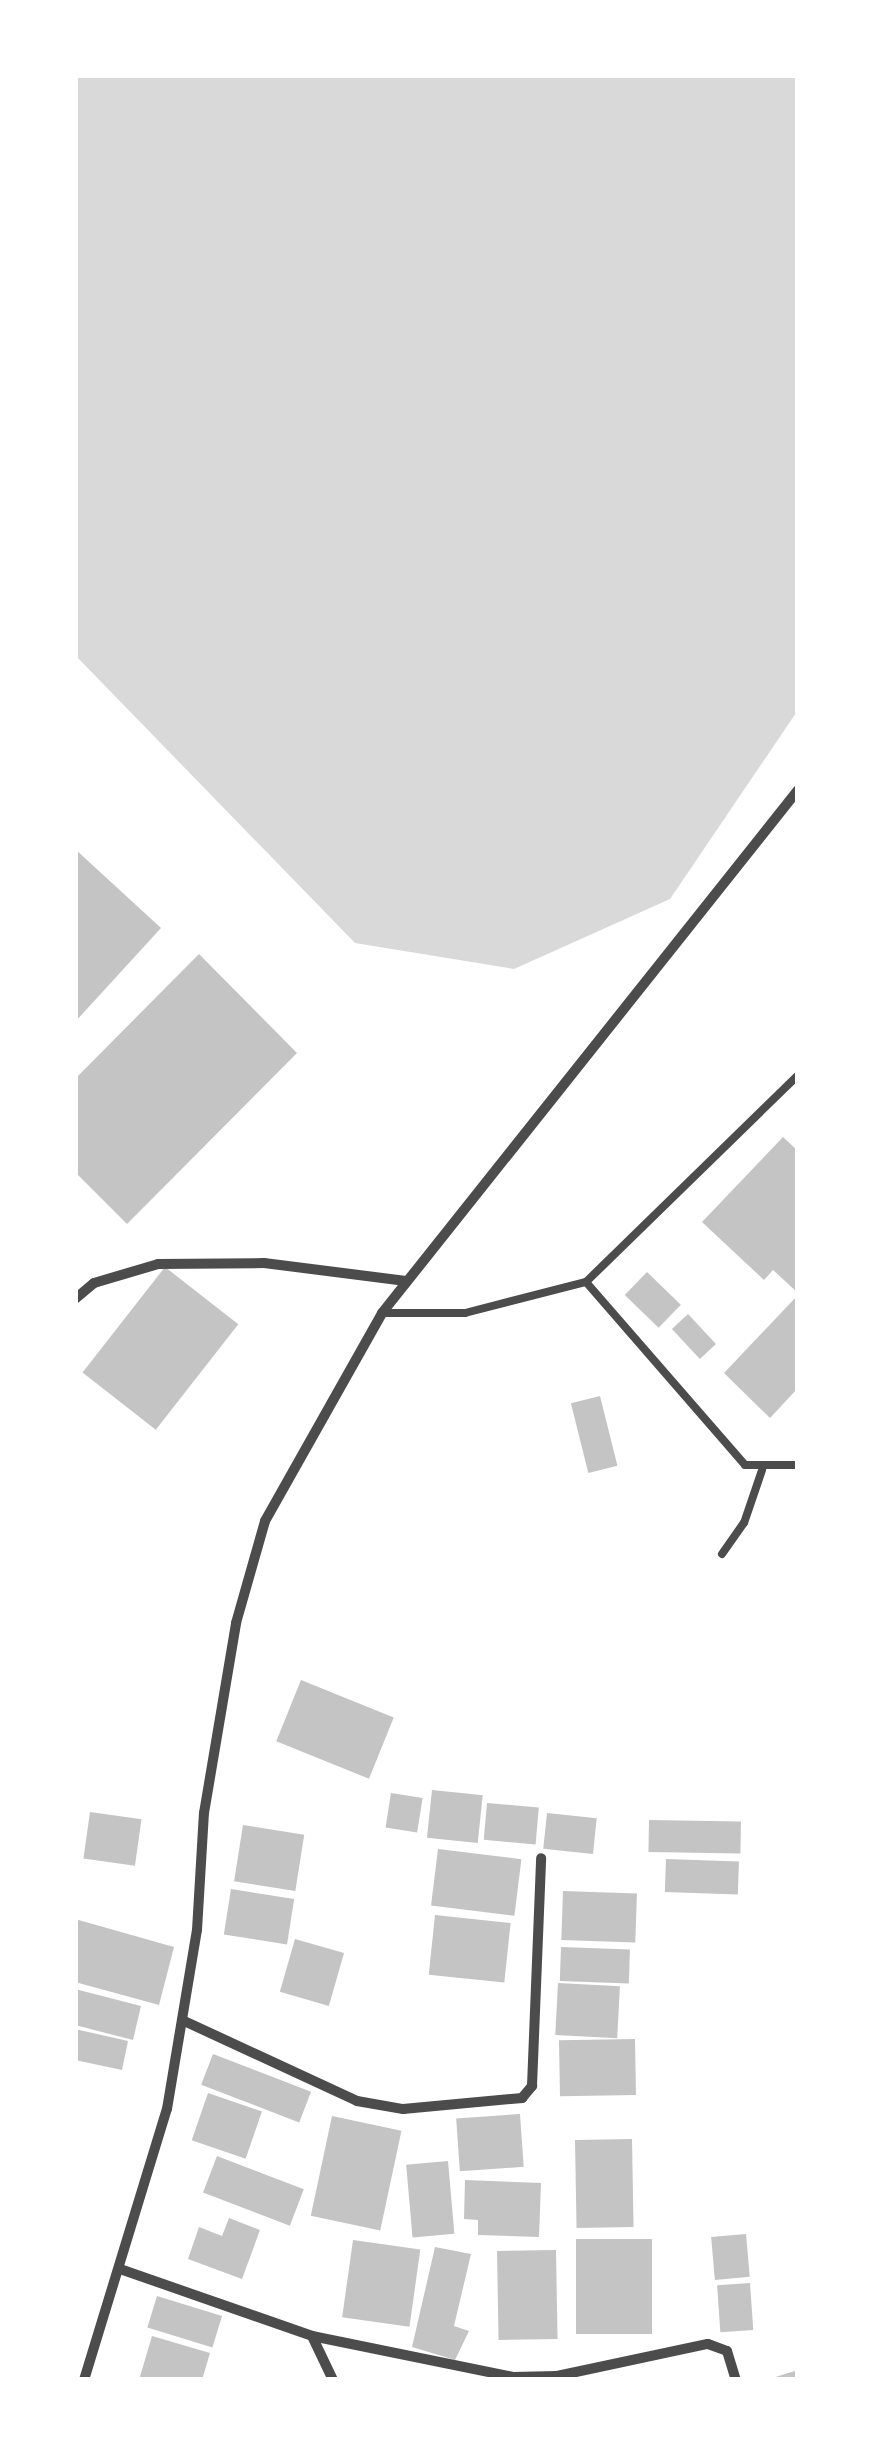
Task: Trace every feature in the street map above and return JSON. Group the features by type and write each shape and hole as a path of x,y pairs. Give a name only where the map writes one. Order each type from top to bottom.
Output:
{"street":[{"path":"84,2380 167,2109 182,2020 204,1814 236,1623 265,1521 382,1313 798,790"},
{"path":"75,1299 94,1283 158,1264 264,1263 406,1281"},
{"path":"182,2020 357,2101 403,2109 522,2098 532,2086 541,1858"},
{"path":"120,2270 312,2336 514,2377 557,2376 708,2344 727,2350 736,2380"},
{"path":"312,2336 333,2380"}],"lane":[{"path":"382,1313 465,1312 586,1282 798,1076"},
{"path":"586,1282 746,1465 762,1470 798,1465"},
{"path":"722,1554 744,1524 762,1470"}],"shaded area":[{"path":"75,75 798,75 798,710 670,899 514,969 355,943 75,655"}],"building":[{"path":"75,849 161,928 75,1022"},
{"path":"199,954 297,1053 127,1224 75,1172 75,1079"},
{"path":"783,1137 798,1151 798,1293 773,1270 764,1280 702,1222"},
{"path":"165,1267 238,1324 156,1430 83,1373"},
{"path":"647,1272 681,1305 659,1328 625,1295"},
{"path":"798,1295 798,1388 770,1418 724,1373"},
{"path":"688,1314 716,1344 700,1359 672,1329"},
{"path":"600,1396 617,1466 588,1473 571,1403"},
{"path":"301,1680 394,1717 369,1779 276,1741"},
{"path":"432,1790 483,1795 478,1843 427,1838"},
{"path":"391,1793 423,1798 417,1833 386,1828"},
{"path":"487,1803 539,1808 536,1844 484,1840"},
{"path":"90,1812 141,1819 135,1866 83,1859"},
{"path":"547,1813 597,1818 593,1854 543,1849"},
{"path":"649,1820 741,1822 740,1854 648,1852"},
{"path":"243,1825 304,1835 295,1891 234,1881"},
{"path":"438,1849 521,1859 514,1916 431,1906"},
{"path":"666,1859 739,1862 738,1895 665,1892"},
{"path":"231,1889 294,1899 287,1944 224,1934"},
{"path":"563,1891 637,1894 635,1943 561,1940"},
{"path":"435,1915 511,1923 504,1983 429,1975"},
{"path":"75,1919 174,1947 159,2005 75,1982"},
{"path":"295,1939 344,1953 329,2006 280,1992"},
{"path":"561,1947 630,1949 629,1983 560,1981"},
{"path":"558,1983 620,1986 617,2038 555,2035"},
{"path":"75,1989 141,2006 133,2040 75,2025"},
{"path":"75,2029 128,2041 122,2070 75,2060"},
{"path":"635,2039 636,2095 560,2096 559,2040"},
{"path":"213,2054 311,2092 299,2122 201,2085"},
{"path":"208,2093 262,2112 246,2159 192,2140"},
{"path":"520,2114 524,2167 460,2171 456,2118"},
{"path":"332,2116 401,2131 380,2231 311,2216"},
{"path":"632,2139 634,2227 577,2228 575,2140"},
{"path":"217,2156 304,2189 290,2226 203,2192"},
{"path":"448,2161 454,2234 413,2237 406,2165"},
{"path":"465,2180 541,2183 539,2237 478,2235 478,2220 464,2219"},
{"path":"229,2218 260,2230 242,2279 188,2259 199,2227 222,2236"},
{"path":"746,2234 750,2277 715,2280 711,2237"},
{"path":"576,2239 652,2239 652,2334 576,2334"},
{"path":"353,2240 420,2249 409,2327 342,2317"},
{"path":"435,2247 471,2254 454,2326 469,2331 455,2360 412,2347"},
{"path":"556,2250 558,2339 499,2340 497,2251"},
{"path":"750,2283 753,2330 720,2332 717,2285"},
{"path":"157,2296 222,2316 212,2347 147,2328"},
{"path":"152,2336 210,2353 202,2380 139,2380"},
{"path":"798,2370 798,2380 769,2380 769,2379"}]}
